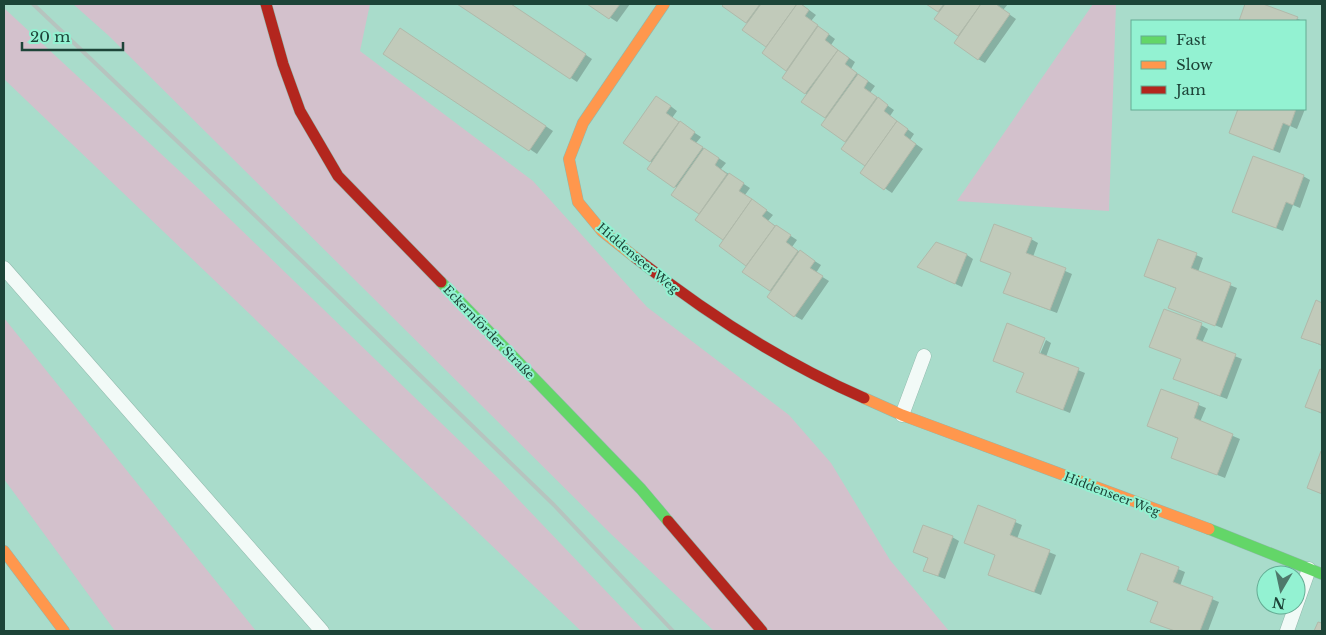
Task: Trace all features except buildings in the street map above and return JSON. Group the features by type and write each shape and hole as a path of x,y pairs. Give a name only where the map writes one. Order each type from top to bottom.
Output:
{"main road":[{"name":"Eckernförder Straße","path":"266,4 283,64 300,111 338,176 641,489 762,631"},
{"name":"Hiddenseer Weg","path":"664,4 583,123 569,159 578,202 602,231 682,294 740,333 824,380 902,414 1316,571"},
{"path":"4,550 64,631"}],"lane":[{"path":"4,268 322,631"},
{"path":"902,414 924,356"},
{"path":"1287,631 1316,571"}],"shaded area":[{"path":"73,4 370,4 360,51 533,181 647,307 789,415 831,463 890,560 949,631 714,631 612,535 109,36"},
{"path":"1093,4 1116,4 1109,211 957,201"},
{"path":"4,8 201,191 497,477 644,631 581,631 4,79"},
{"path":"4,318 256,631 115,631 4,479"}],"railway":[{"path":"33,4 554,505 673,631"}],"traffic: fast":[{"path":"441,282 641,489 668,521"},
{"path":"1209,529 1322,574"}],"traffic: slow":[{"path":"636,258 602,231 578,202 569,159 583,123 664,4"},
{"path":"864,398 902,415 1209,529"},
{"path":"4,551 64,631"}],"traffic: jam":[{"path":"266,4 283,64 300,111 338,176 441,282"},
{"path":"636,258 663,279 746,336 803,369 864,398"},
{"path":"668,521 762,631"}]}
